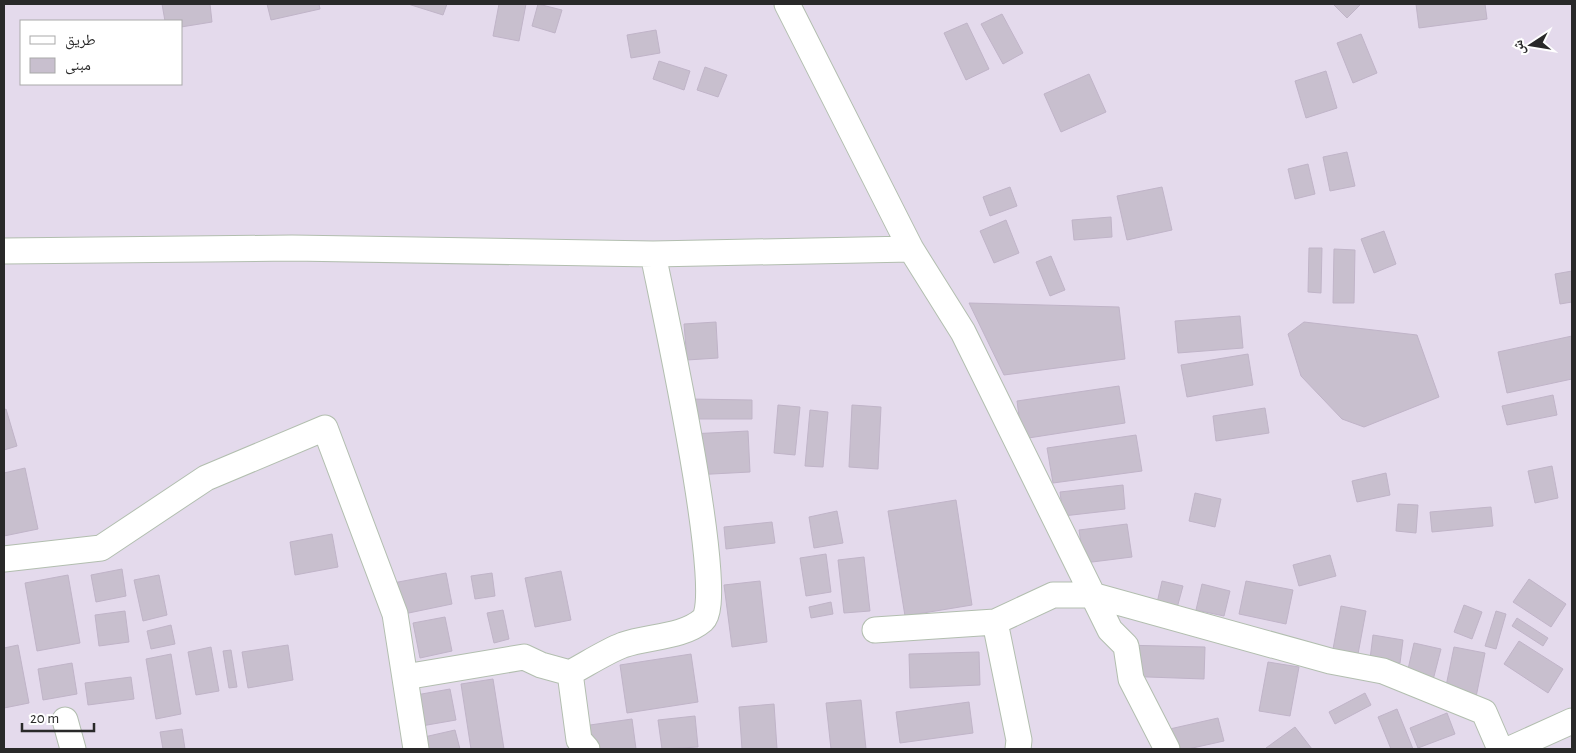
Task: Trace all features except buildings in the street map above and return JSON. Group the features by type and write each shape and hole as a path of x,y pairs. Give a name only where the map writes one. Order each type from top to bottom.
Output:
{"street":[{"path":"787,4 911,249 963,332 1110,630 1126,646 1131,679 1167,749"},
{"path":"4,251 292,248 653,254 911,249"},
{"path":"404,677 524,657 541,665 570,673 623,645 680,631 703,620 708,612 709,578 699,492 653,254"},
{"path":"4,559 101,548 206,478 325,428 395,614 416,749"},
{"path":"875,630 995,622 1053,595 1092,595 1330,661 1383,671 1484,712 1500,749"},
{"path":"995,622 1019,740 1018,749"},
{"path":"570,673 579,740 587,749"},
{"path":"65,720 73,749"},
{"path":"1510,749 1572,721"}]}
